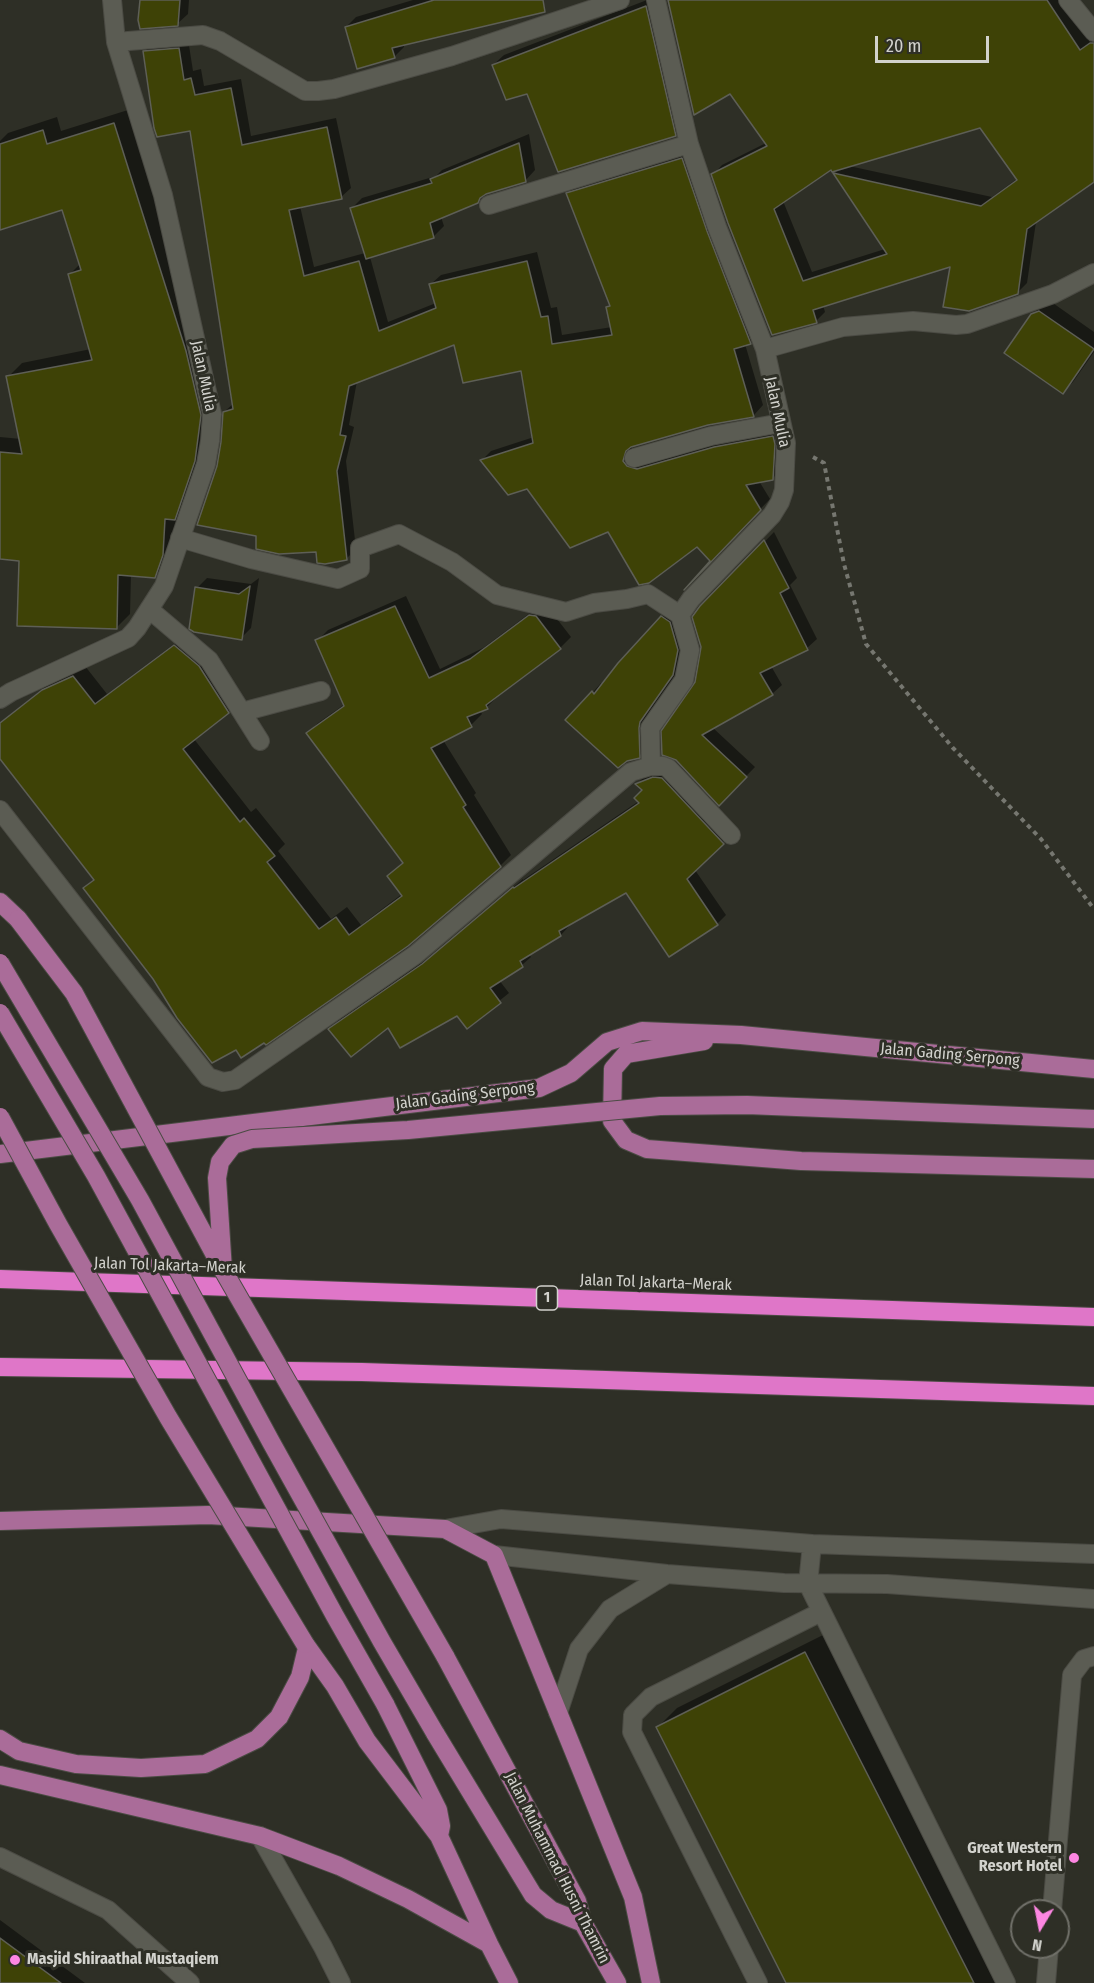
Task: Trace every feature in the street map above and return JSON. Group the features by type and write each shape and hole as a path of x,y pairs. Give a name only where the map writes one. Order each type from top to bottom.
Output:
{"highway":[{"name":"Jalan Tol Jakarta–Merak","path":"0,1279 1094,1317"},
{"path":"0,1367 362,1372 1094,1396"}],"main road":[{"name":"Jalan Muhammad Husni Thamrin","path":"0,902 18,919 74,993 222,1270 445,1656 578,1901 583,1923 617,1983"},
{"path":"0,963 140,1200 382,1642 533,1895 551,1910 583,1923"},
{"path":"0,1013 96,1176 335,1616 386,1704 438,1810 441,1826 439,1836"},
{"name":"Jalan Gading Serpong","path":"0,1154 539,1088 572,1073 607,1042 642,1031 741,1035 1094,1069"},
{"path":"741,1035 626,1054 613,1069 612,1120 627,1140 647,1149 801,1161 1094,1169"},
{"name":"Jalan Gading Serpong","path":"222,1270 217,1178 220,1162 233,1145 252,1139 408,1130 660,1106 747,1105 1094,1119"},
{"path":"0,1117 168,1417 306,1646 334,1686 367,1741 439,1836 489,1944 510,1983"},
{"path":"0,1521 208,1515 445,1529 494,1555 633,1897 651,1983"},
{"path":"0,1739 19,1751 76,1764 141,1768 205,1764 257,1739 279,1717 300,1677 306,1646"},
{"path":"0,1775 260,1836 339,1866 408,1899 489,1944"}],"street":[{"name":"Jalan Mulia","path":"0,699 128,638 164,586 206,464 212,414 164,195 116,42 112,0"},
{"path":"116,42 203,35 220,41 305,91 318,91 333,89 452,56 620,0"},
{"name":"Jalan Mulia","path":"656,0 690,144 717,227 765,349 786,443 784,490 772,515 691,599 680,615"},
{"path":"1068,0 1093,30"},
{"path":"489,205 690,144"},
{"path":"765,349 843,327 913,321 967,324 1053,294 1094,273"},
{"path":"634,458 711,436 781,423"},
{"path":"180,538 251,559 338,579 360,569 360,548 399,534 452,562 497,595 566,612 594,603 648,594 680,615 690,650 684,680 650,728 651,766"},
{"path":"149,609 209,660 260,741"},
{"path":"242,712 321,691"},
{"path":"0,810 208,1077 223,1082 235,1080 415,955 631,772 651,766 668,768 731,835"},
{"path":"445,1529 501,1519 812,1544 1094,1554"},
{"path":"812,1544 808,1584 1006,1983"},
{"path":"494,1555 667,1574 808,1584 887,1584 1094,1599"},
{"path":"558,1713 579,1649 591,1633 610,1609 667,1574"},
{"path":"758,1983 632,1732 633,1715 651,1697 821,1612"},
{"path":"1053,1899 1072,1674 1084,1659 1094,1656"},
{"path":"260,1836 341,1983"},
{"path":"0,1857 108,1910 190,1983"},
{"path":"1046,1983 1048,1959"}],"path":[{"path":"786,443 824,463 844,564 866,644 953,748 1041,839 1094,909"}],"building":[{"path":"140,0 180,0 178,26 140,29 138,20"},
{"path":"434,0 543,0 545,12 392,48 395,58 357,69 345,27"},
{"path":"668,0 1047,0 1080,50 1094,43 1094,182 1027,229 1018,294 969,311 943,307 950,267 813,310 817,323 772,335 711,174 767,146 730,94 694,115","holes":["980,128 1017,180 981,206 833,173 887,254 803,281 774,209 831,170 832,172"]},
{"path":"646,6 676,136 558,172 527,94 506,100 492,65"},
{"path":"179,48 184,80 191,78 195,95 231,88 242,145 327,127 342,199 289,210 304,276 359,261 379,331 436,308 429,284 527,261 541,317 548,316 552,344 612,335 606,307 610,306 566,193 682,158 707,231 751,344 734,349 754,417 708,425 631,447 626,451 623,461 627,466 637,469 714,447 773,436 775,444 773,480 746,485 761,510 684,590 710,561 697,547 649,583 639,585 608,532 570,548 527,489 508,495 480,460 533,443 521,371 463,383 454,345 349,386 340,435 346,436 337,471 347,560 325,564 317,563 316,552 279,554 256,549 256,536 197,525 217,466 223,412 233,409 190,131 157,137 154,128 143,51"},
{"path":"114,123 186,351 201,415 195,461 175,520 165,519 163,555 155,578 118,575 117,629 17,626 19,561 0,559 0,452 22,454 6,376 92,360 68,274 81,270 62,210 0,230 0,144 43,130 47,144"},
{"path":"519,143 526,182 486,194 480,198 478,203 430,223 434,238 366,259 350,208 432,183 430,179"},
{"path":"1039,311 1094,349 1063,394 1004,353 1031,314"},
{"path":"764,540 789,588 780,593 808,650 760,673 773,695 702,735 747,777 719,806 676,760 662,755 661,731 695,682 701,647 692,617"},
{"path":"250,586 242,640 194,632 189,629 195,587 239,594"},
{"path":"395,606 429,678 470,659 529,615 536,616 561,649 486,705 488,709 467,717 472,727 431,748 466,805 463,807 501,867 408,946 266,1045 264,1043 241,1058 236,1050 212,1063 177,1018 153,979 83,888 94,880 0,759 0,723 42,690 73,676 95,704 174,645 199,666 229,713 183,749 240,822 244,818 275,856 267,862 319,929 336,917 349,935 402,896 387,876 403,863 306,733 344,706 315,640"},
{"path":"661,616 670,622 678,650 673,675 640,722 640,758 627,761 618,768 565,720 592,691 594,694 618,663"},
{"path":"653,777 662,778 724,844 687,879 718,925 669,957 626,893 559,931 561,936 520,961 523,967 490,988 501,1003 467,1029 457,1016 400,1048 388,1028 351,1057 328,1029 422,964 513,887 639,803 634,798 642,790 635,784"},
{"path":"805,1652 974,1983 786,1983 656,1727"},
{"name":"Masjid Shiraathal Mustaqiem","path":"0,1938 61,1983 0,1983"}],"place":[{"name":"Great Western Resort Hotel","path":"1074,1858"},
{"name":"Masjid Shiraathal Mustaqiem","path":"15,1960"}]}
